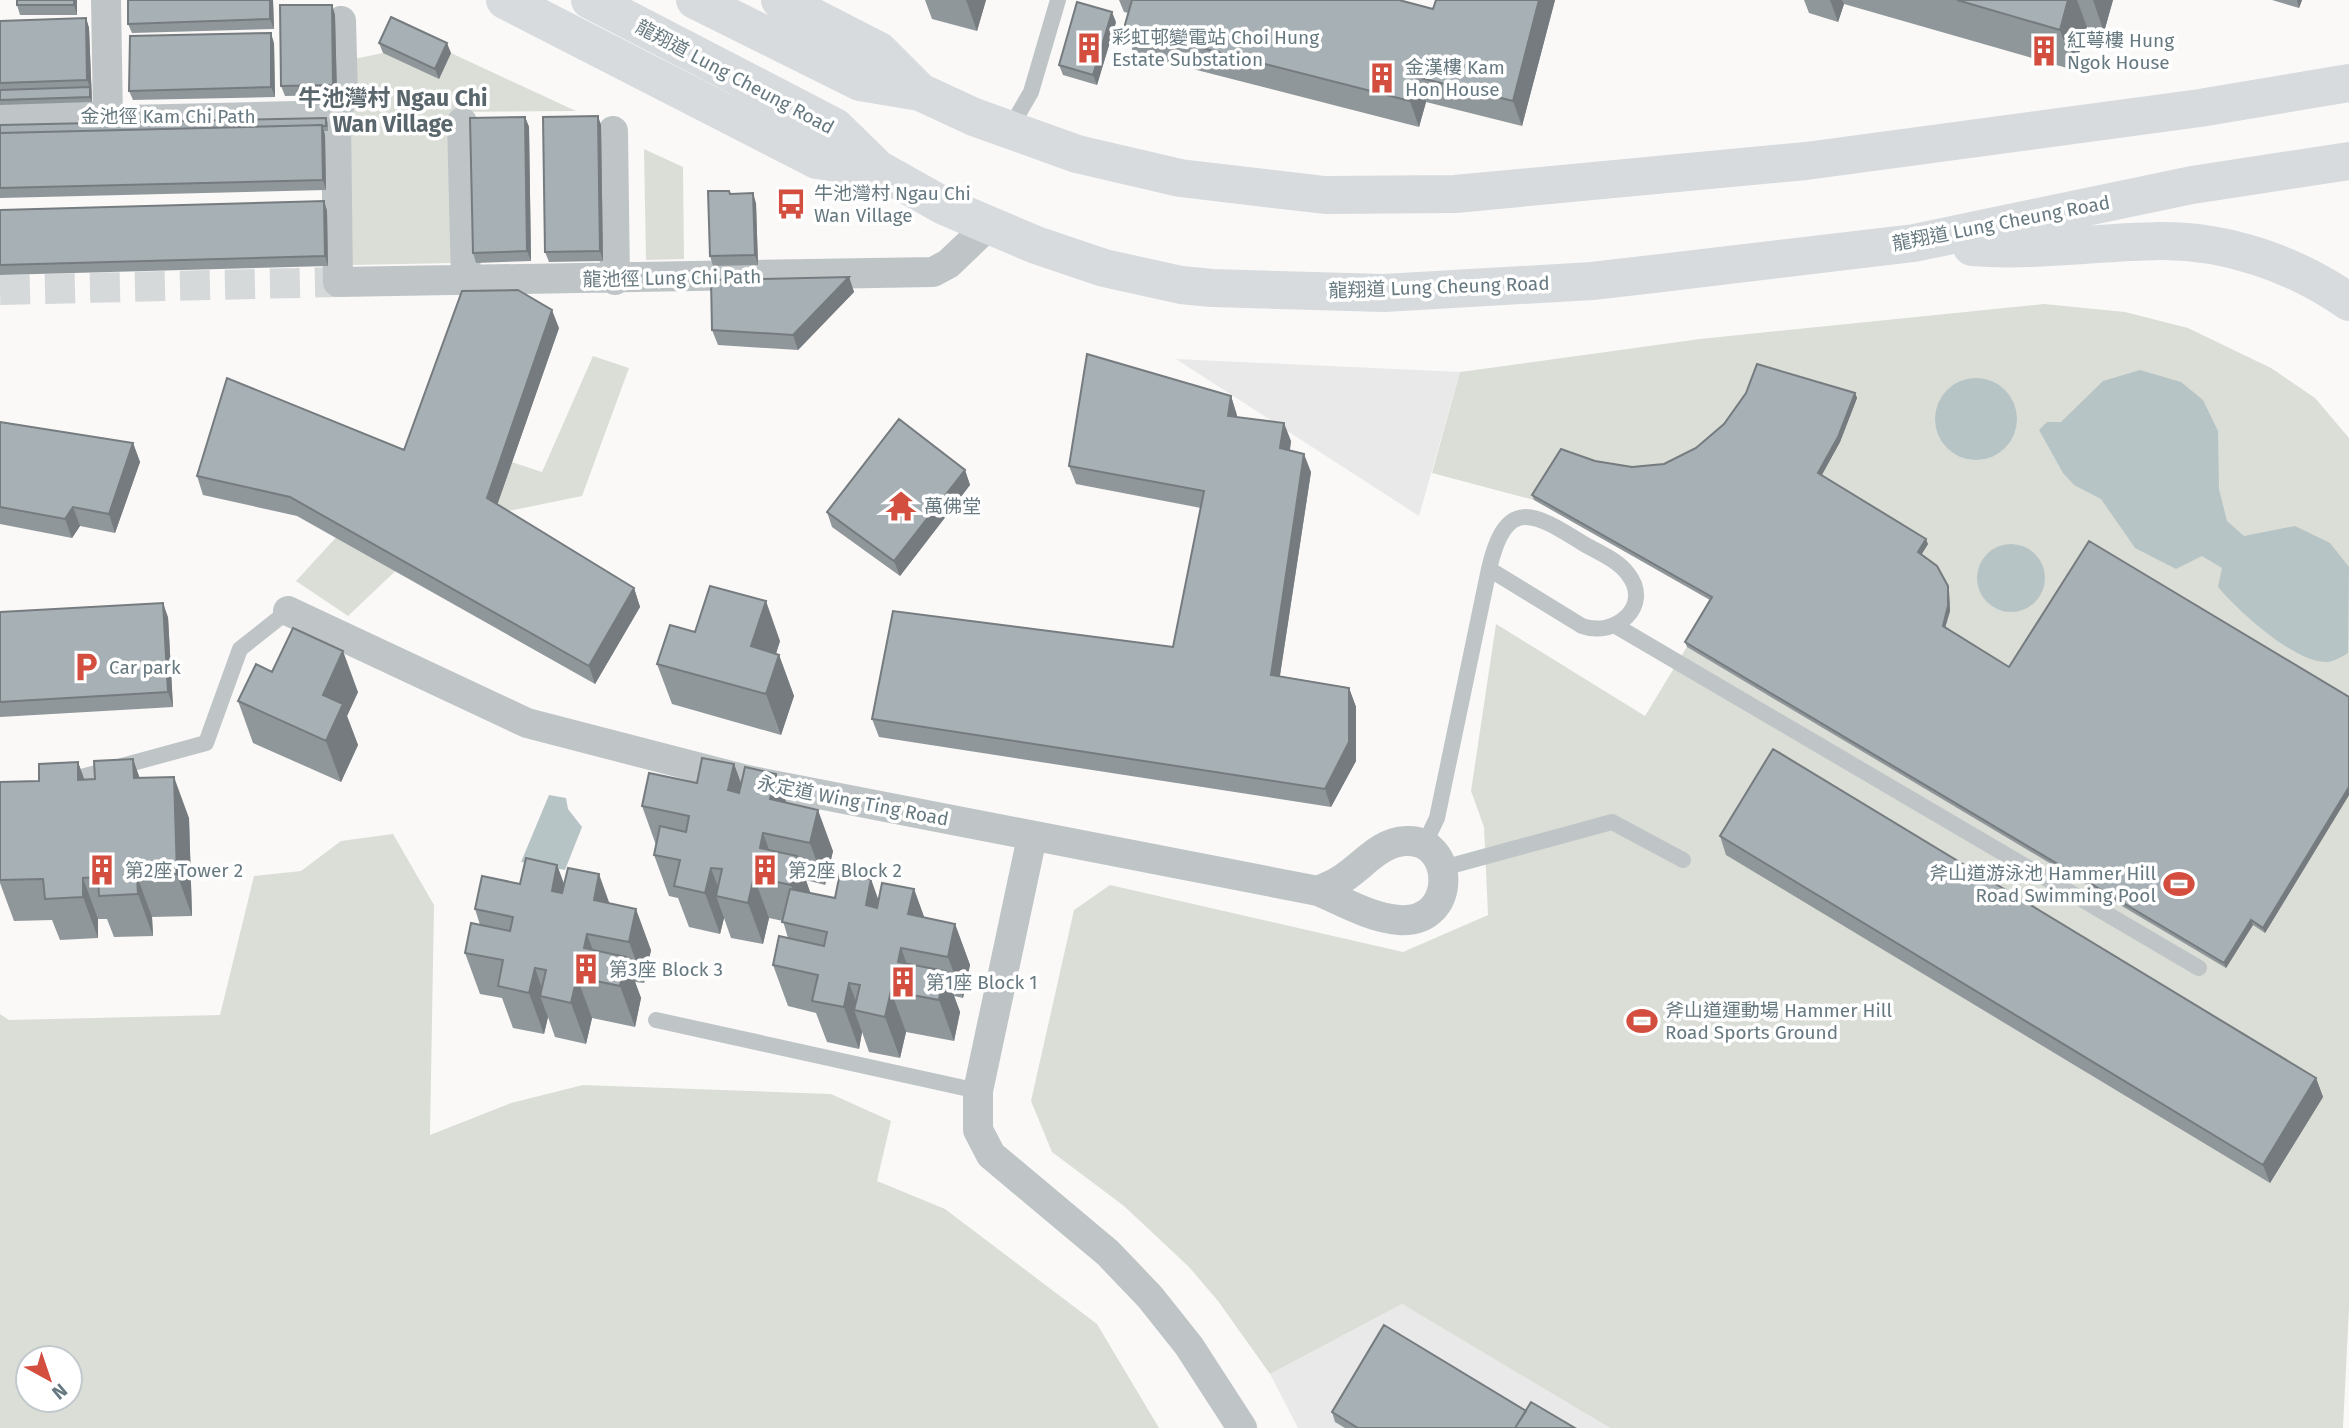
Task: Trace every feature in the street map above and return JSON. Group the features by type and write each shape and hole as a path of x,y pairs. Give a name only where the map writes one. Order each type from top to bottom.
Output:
{"highway":[{"path":"505,0 817,160 878,169"},
{"name":"龍翔道 Lung Cheung Road","path":"590,0 835,127 878,169 988,226 1104,268 1181,285 1268,291 1384,293 1591,281 1914,243 2192,185 2349,161"},
{"path":"695,0 860,82 920,92 1009,130 1112,164 1180,178 1325,195 1429,195 1583,184 1923,147 2200,108 2349,83"},
{"path":"780,0 879,51 920,92"},
{"path":"1914,243 1992,249 2162,241 2204,245 2236,251 2287,267 2349,302"}],"street":[{"path":"106,0 108,117"},
{"path":"336,115 343,96 341,21"},
{"name":"金池徑 Kam Chi Path","path":"0,118 108,117 128,120 336,115"},
{"name":"龍池徑 Lung Chi Path","path":"336,115 338,282 615,280 933,272 948,264 988,226"},
{"path":"462,122 466,282"},
{"path":"613,131 615,280"},
{"name":"永定道 Wing Ting Road","path":"288,611 527,723 747,780 1318,891 1379,917 1414,920 1430,911 1441,899 1443,868"},
{"path":"1032,837 978,1091 978,1130 990,1155 1108,1253 1150,1297 1189,1346 1241,1428"},
{"path":"1318,891 1341,880 1375,852 1393,843 1408,840 1424,845 1436,855 1443,868"}],"lane":[{"path":"1009,130 1031,92 1058,0"},
{"path":"1424,845 1438,813 1489,569 1496,541 1504,527 1518,518 1534,516 1548,521 1630,575 1635,590 1633,607 1625,620 1616,626 1595,631 1582,626 1489,569"},
{"path":"47,786 206,743 240,649 288,611"},
{"path":"1616,626 2199,968"},
{"path":"1443,868 1612,822 1683,860"},
{"path":"656,1020 978,1091"}],"shaded area":[{"path":"383,53 451,53 576,111 451,112 453,263 352,265 349,60"},
{"path":"644,149 683,167 684,259 646,260"},
{"name":"斧山道運動場 Hammer Hill Road Sports Ground","path":"2044,304 2125,312 2188,328 2271,368 2315,398 2349,438 2349,1307 2343,1428 1610,1428 1402,1304 1270,1374 1218,1301 1189,1267 1124,1206 1052,1152 1031,1101 1074,910 1110,885 1403,952 1488,915 1484,827 1471,791 1496,624 1645,716 1714,602 1534,500 1432,473 1460,372 1700,339"},
{"path":"593,356 629,368 582,496 445,524 348,616 296,581 430,435 542,472"},
{"path":"1176,359 1460,372 1419,516"},
{"path":"2140,370 2181,382 2203,400 2218,431 2219,489 2227,521 2244,536 2295,526 2330,543 2349,567 2348,653 2328,662 2300,655 2284,645 2253,622 2218,587 2222,568 2202,556 2176,569 2135,548 2101,499 2074,485 2063,473 2039,430 2047,422 2061,422 2103,381"},
{"path":"1968,378 1984,378 1999,385 2010,396 2017,411 2014,435 2005,448 1984,460 1968,460 1953,453 1942,442 1935,427 1935,411 1942,396 1953,385"},
{"path":"2004,544 2018,544 2030,549 2040,559 2045,578 2040,597 2030,607 2018,612 2004,612 1992,607 1982,597 1977,585 1977,571 1982,559 1992,549"},
{"path":"549,795 566,798 568,809 582,827 565,870 521,862"},
{"path":"393,834 434,905 430,1135 511,1103 583,1085 831,1094 891,1121 877,1181 945,1209 1097,1324 1159,1428 0,1428 0,1014 9,1020 220,1015 254,876 301,871 341,841"},
{"path":"1402,1304 1610,1428 1298,1428 1270,1374"}],"building":[{"path":"17,0 74,0 74,5 17,5"},
{"path":"128,0 270,0 270,19 128,24"},
{"name":"金漢樓 Kam Hon House","path":"1132,0 1399,0 1433,9 1436,0 1539,0 1513,101 1417,77 1410,101 1124,28"},
{"path":"1957,0 2068,0 2060,30"},
{"name":"彩虹邨變電站 Choi Hung Estate Substation","path":"1077,2 1112,12 1093,75 1059,65"},
{"path":"280,5 332,5 333,85 281,86"},
{"path":"391,17 447,43 435,69 379,43"},
{"path":"86,18 87,80 0,83 0,21"},
{"path":"271,33 271,87 129,91 130,36"},
{"path":"90,87 90,97 0,100 0,90"},
{"path":"598,116 600,251 545,252 543,117"},
{"path":"525,117 527,251 473,253 470,118"},
{"path":"326,118 326,126 0,133 0,125"},
{"path":"322,125 323,180 0,188 0,133"},
{"path":"708,191 753,193 755,255 710,256"},
{"path":"324,201 325,256 0,265 0,210"},
{"path":"849,277 793,335 712,330 711,280"},
{"path":"518,290 552,310 487,498 634,588 589,666 290,497 197,476 227,378 404,450 462,291"},
{"path":"1087,354 1231,396 1228,416 1284,423 1280,448 1304,454 1271,675 1349,688 1349,742 1325,789 872,719 893,611 1173,647 1204,491 1069,466"},
{"path":"1757,364 1855,393 1838,437 1818,473 1926,539 1918,552 1937,566 1948,586 1948,606 1943,626 2009,667 2089,541 2349,697 2349,787 2263,928 2251,920 2224,963 1685,642 1712,597 1532,495 1561,449 1595,461 1632,467 1664,464 1696,448 1724,424 1746,393"},
{"name":"萬佛堂","path":"899,419 965,470 894,561 827,512"},
{"path":"0,422 133,443 109,514 73,507 65,519 0,507"},
{"path":"710,586 766,601 751,646 779,655 766,694 657,664 670,625 695,632"},
{"name":"Car park","path":"163,603 168,692 0,702 0,612"},
{"path":"293,628 343,651 323,695 343,704 326,741 238,701 256,664 272,672"},
{"path":"1773,749 2316,1078 2263,1165 1720,836"},
{"path":"702,758 734,764 728,790 739,793 745,767 776,774 770,799 818,810 810,843 763,833 760,848 797,856 791,885 754,877 748,903 716,896 722,869 711,868 705,893 674,886 680,860 654,855 660,826 686,832 689,816 642,806 649,773 697,783"},
{"path":"133,759 134,778 174,777 177,874 137,876 138,894 99,896 98,877 83,878 83,897 45,899 43,879 0,880 0,782 39,781 39,764 78,762 78,780 95,779 94,761"},
{"path":"526,858 557,865 552,891 562,893 568,868 599,874 594,900 636,909 629,942 587,934 584,948 626,957 620,986 577,977 571,1003 540,996 546,970 535,968 529,993 498,986 503,960 465,953 471,923 510,931 513,917 475,909 482,876 520,884"},
{"path":"840,873 871,879 866,905 877,908 882,883 914,889 908,914 955,924 948,957 901,948 898,962 945,971 939,1000 891,991 885,1017 854,1010 860,985 849,983 844,1007 812,1001 818,975 773,965 779,936 824,946 827,932 782,922 790,889 835,898"},
{"path":"1384,1325 1526,1411 1515,1428 1358,1428 1332,1412"},
{"path":"1531,1402 1575,1428 1515,1428"}],"tunnel":[{"path":"0,290 338,282"}],"place":[{"name":"彩虹邨變電站 Choi Hung Estate Substation","path":"1089,48"},
{"name":"紅萼樓 Hung Ngok House","path":"2044,51"},
{"name":"金漢樓 Kam Hon House","path":"1382,78"},
{"name":"牛池灣村 Ngau Chi Wan Village","path":"791,204"},
{"name":"萬佛堂","path":"901,506"},
{"name":"Car park","path":"86,667"},
{"name":"第2座 Tower 2","path":"102,870"},
{"name":"第2座 Block 2","path":"765,870"},
{"name":"斧山道游泳池 Hammer Hill Road Swimming Pool","path":"2179,884"},
{"name":"第3座 Block 3","path":"586,969"},
{"name":"第1座 Block 1","path":"903,982"},
{"name":"斧山道運動場 Hammer Hill Road Sports Ground","path":"1642,1021"}],"district":[{"name":"牛池灣村 Ngau Chi Wan Village","path":"393,111"}]}
